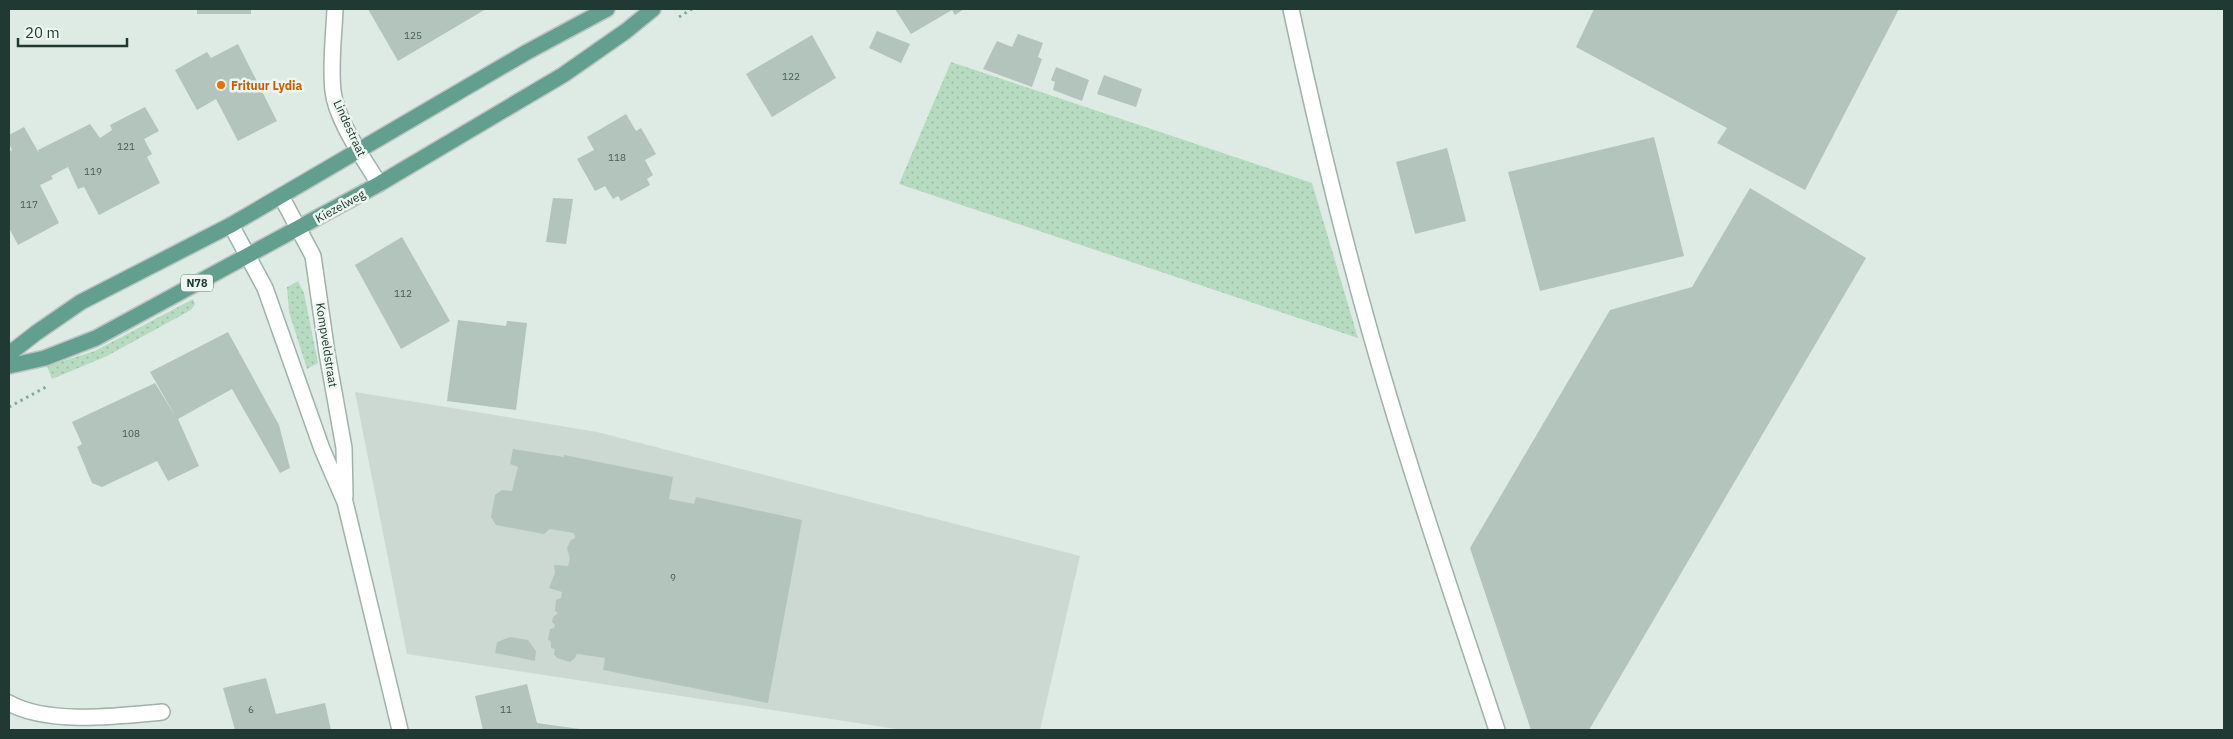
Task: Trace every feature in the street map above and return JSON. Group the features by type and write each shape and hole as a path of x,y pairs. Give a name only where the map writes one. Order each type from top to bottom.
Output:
{"main road":[{"path":"9,354 81,302 231,225 527,52 607,9"},
{"name":"Kiezelweg","path":"9,366 46,358 96,338 380,184 563,75 626,31 653,9"}],"street":[{"name":"Lindestraat","path":"335,9 333,92 338,109 358,150 380,184"},
{"path":"1291,9 1313,113 1369,328 1441,560 1497,730"},
{"name":"Kompveldstraat","path":"281,196 313,256 327,353 344,448 345,502"},
{"name":"Kompveldstraat","path":"231,225 265,288 322,449 345,502 400,730"},
{"path":"9,703 16,707 43,714 74,716 104,717 162,712"}],"shaded area":[{"path":"355,392 597,432 1080,556 1040,730 903,730 407,654"}],"green space":[{"path":"951,62 1312,183 1358,338 899,184"},
{"path":"298,281 304,293 318,363 307,369 289,312 287,287"},
{"path":"193,299 195,304 191,310 107,356 52,379 47,366 95,351"}],"building":[{"path":"197,9 251,9 251,14 197,14"},
{"path":"368,9 486,9 398,61"},
{"path":"895,9 964,9 955,15 952,10 911,34"},
{"path":"1594,9 1899,9 1805,190 1717,143 1727,128 1576,47"},
{"path":"877,31 910,44 901,63 869,48"},
{"path":"1018,34 1043,43 1038,57 1042,59 1032,87 983,69 997,41 1012,47"},
{"path":"812,35 836,78 772,117 746,74"},
{"name":"Frituur Lydia","path":"238,44 277,121 238,141 216,99 197,110 175,70 207,52 211,58"},
{"path":"1056,67 1089,80 1082,101 1053,90 1055,82 1051,80"},
{"path":"1104,75 1142,89 1136,107 1097,94"},
{"path":"145,107 159,131 144,139 152,154 147,157 160,183 99,215 84,187 78,189 68,167 51,176 53,179 40,185 59,223 18,245 9,228 9,152 12,150 9,143 9,135 24,127 39,153 38,150 90,124 100,138 112,130 110,125"},
{"path":"626,114 636,131 641,128 656,154 645,160 653,175 647,179 650,185 621,201 618,196 613,199 605,186 595,191 577,159 594,150 587,137"},
{"path":"1654,137 1684,256 1540,291 1508,172"},
{"path":"1447,148 1466,221 1415,234 1396,162"},
{"path":"1750,188 1866,258 1589,730 1531,730 1470,548 1610,310 1692,287"},
{"path":"553,198 573,199 566,244 546,242"},
{"path":"402,237 450,321 401,349 355,265"},
{"path":"458,320 506,326 507,321 527,323 516,410 447,401"},
{"path":"228,332 279,425 290,468 280,473 232,389 178,419 199,466 168,481 157,461 102,487 92,483 77,447 82,444 72,422 155,383 176,417 150,372"},
{"path":"513,449 564,457 564,455 673,477 669,499 694,504 696,497 802,520 768,703 603,670 605,658 577,654 570,662 557,658 554,654 555,649 551,648 551,642 548,639 550,629 554,628 555,625 552,622 553,617 558,613 555,611 556,600 561,598 562,592 549,588 555,573 554,565 568,566 570,559 567,548 571,540 575,538 574,533 550,529 544,534 496,525 491,517 495,495 502,490 512,491 518,467 510,464"},
{"path":"510,637 528,640 536,651 535,661 495,653 497,642"},
{"path":"266,678 276,714 325,703 331,730 235,730 223,688"},
{"path":"527,684 537,723 587,730 483,730 475,696"}],"place":[{"name":"Frituur Lydia","path":"221,85"}]}
